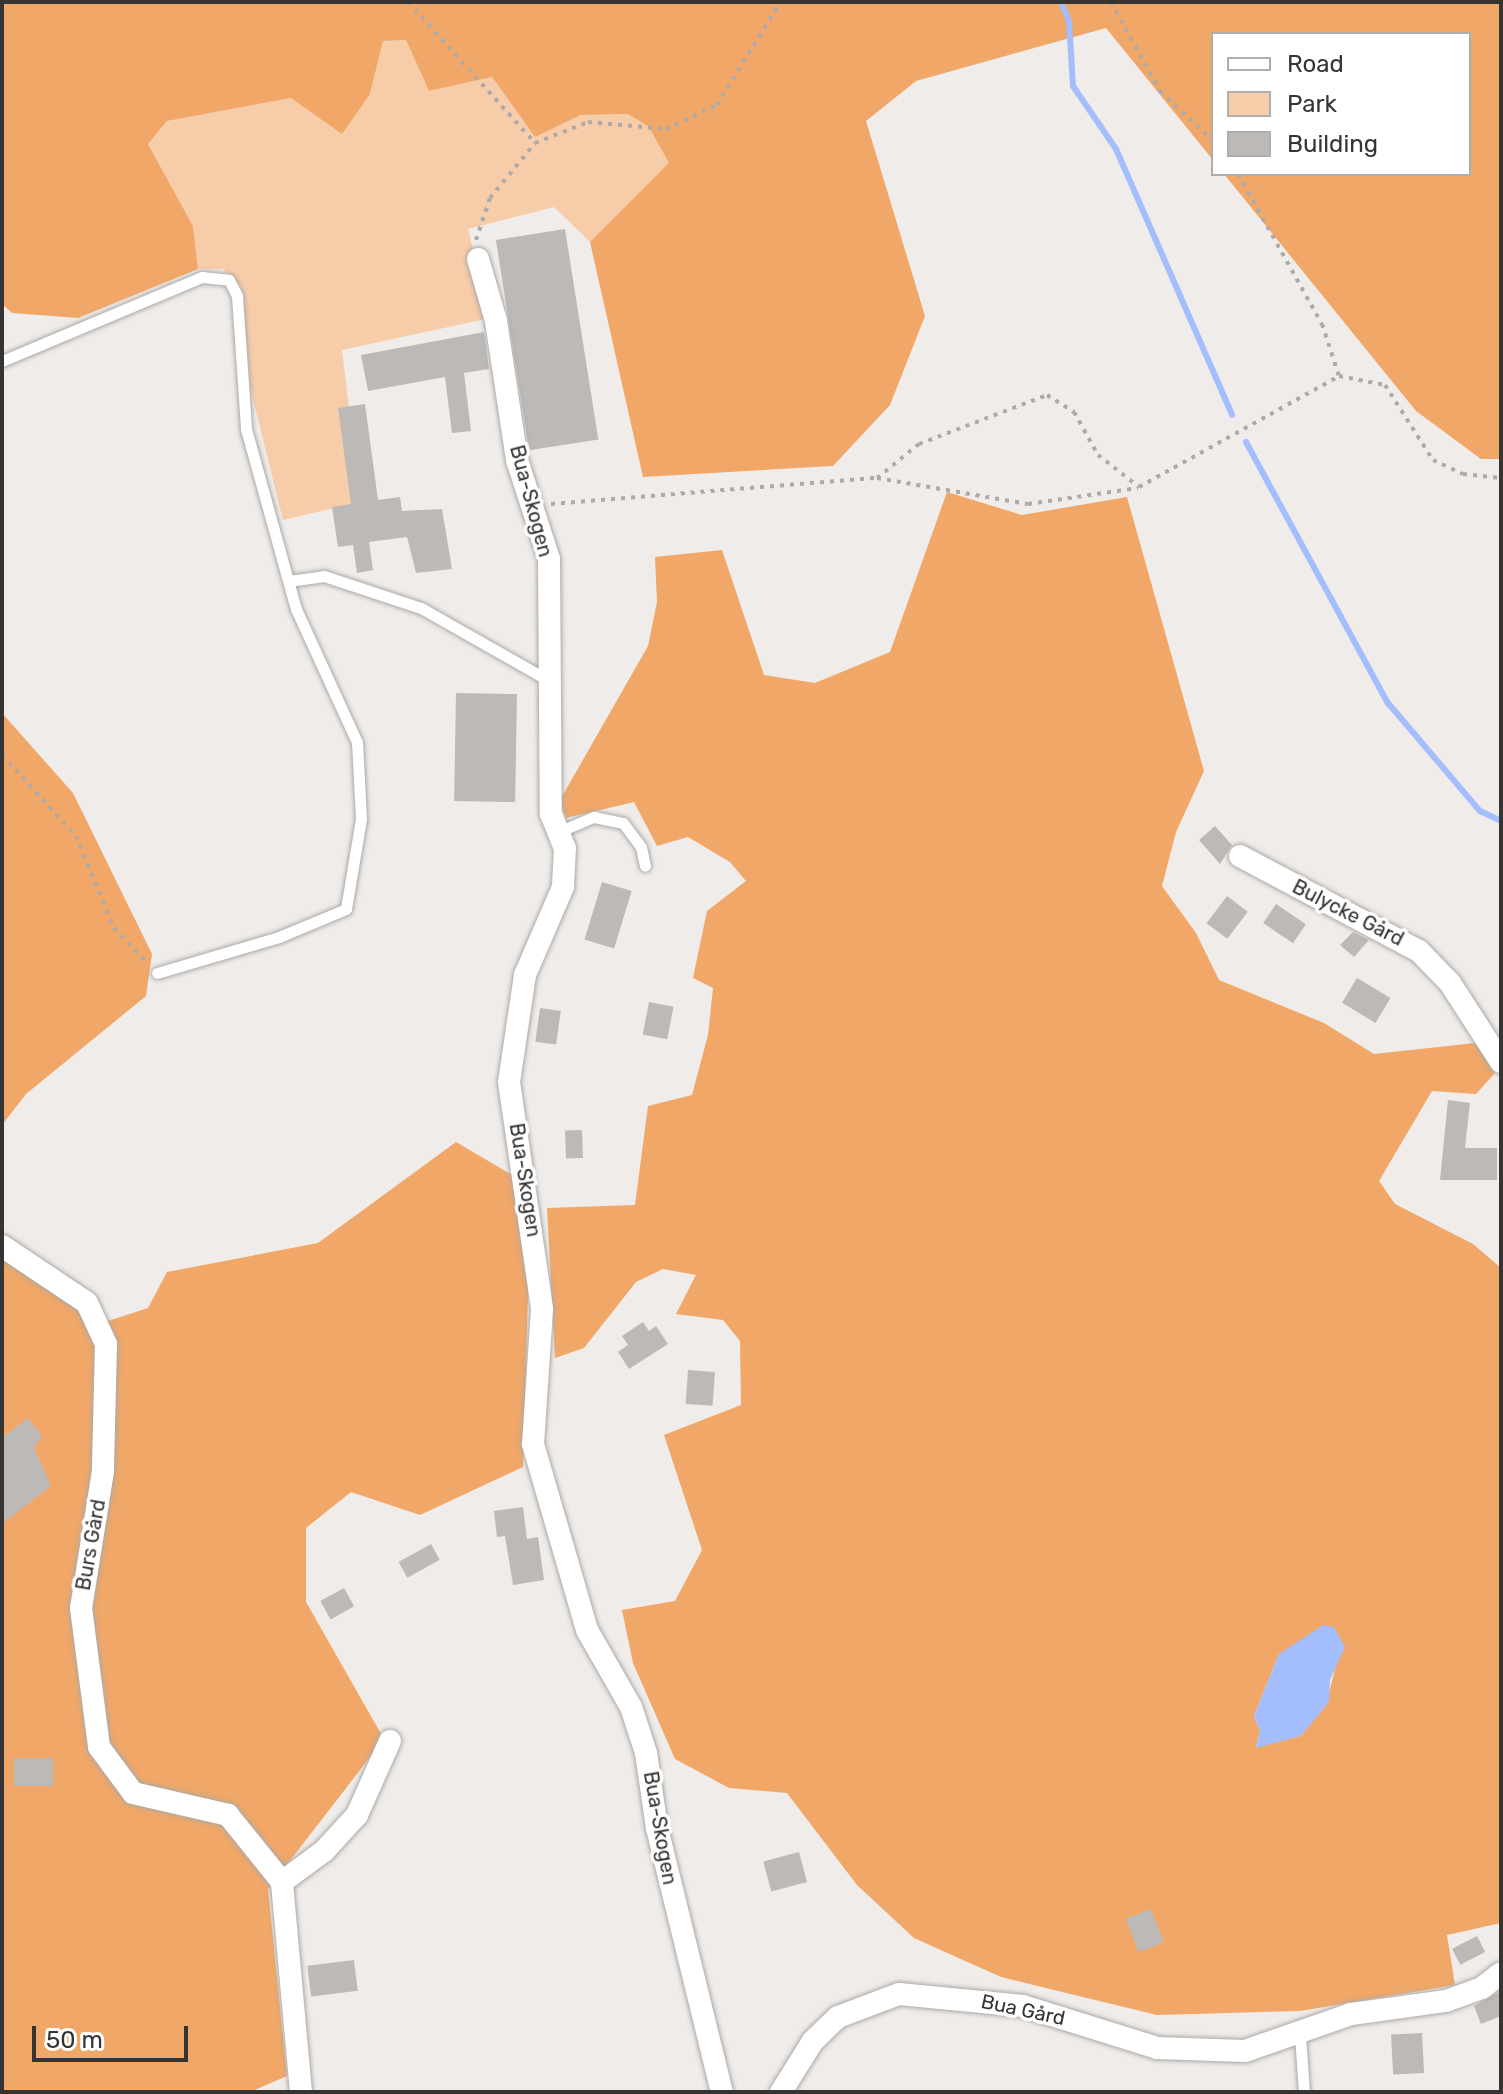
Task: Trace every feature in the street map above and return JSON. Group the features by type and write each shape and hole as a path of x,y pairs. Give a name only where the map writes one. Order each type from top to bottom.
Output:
{"street":[{"name":"Bua-Skogen","path":"478,259 496,321 517,460 537,506 549,559 551,814 565,848 563,887 525,975 509,1082 542,1309 533,1444 587,1630 631,1707 646,1753 657,1828 722,2092"},
{"name":"Bulycke Gård","path":"1240,856 1419,951 1450,983 1501,1062"},
{"name":"Burs Gård","path":"2,1246 87,1303 106,1344 103,1471 81,1592 88,1698 99,1747 133,1793 228,1815 282,1882"},
{"path":"301,2092 282,1882 324,1851 357,1815 373,1790 390,1741"},
{"name":"Bua Gård","path":"781,2092 813,2041 838,2017 899,1994 1023,2006 1157,2048 1245,2051 1300,2035 1351,2014 1446,2001 1482,1988 1501,1973"}],"lane":[{"path":"2,361 202,277 229,280 237,296 242,414 307,640 344,708 359,753 361,819 348,903 333,918 157,973"},
{"path":"289,581 324,576 421,608 552,683"},
{"path":"558,832 594,817 623,823 641,847 645,866"},
{"path":"1300,2035 1304,2092"}],"path":[{"path":"408,2 535,143"},
{"path":"478,259 478,229 490,198 535,143 588,122 666,129 698,119 728,91 780,2"},
{"path":"1111,2 1160,91 1211,139"},
{"path":"1239,176 1322,324 1339,376"},
{"path":"537,506 877,478 1028,504 1139,487 1339,376 1385,385 1433,460 1463,474 1501,478"},
{"path":"877,478 919,444 1047,395 1074,412 1098,455 1139,487"},
{"path":"2,755 76,836 114,928 157,973"}],"green space":[{"path":"406,40 429,91 492,77 535,137 581,115 628,114 649,127 670,163 590,242 554,207 468,229 490,318 342,350 360,502 283,520 251,391 241,286 223,269 198,269 193,226 148,144 167,121 291,98 370,94 383,41"}],"shaded area":[{"path":"2,2 1501,2 1501,459 1481,459 1416,411 1226,176 1471,176 1471,32 1211,32 1211,158 1106,28 916,81 866,121 925,316 890,405 833,466 643,477 590,242 669,163 649,127 628,114 581,115 535,137 492,77 429,91 406,40 383,41 370,94 342,134 291,98 167,121 148,144 193,226 198,269 78,318 12,313 2,304"},
{"path":"947,492 1022,515 1127,497 1204,771 1176,832 1162,886 1196,933 1219,980 1324,1023 1374,1054 1475,1043 1495,1073 1476,1094 1432,1091 1379,1181 1395,1204 1473,1244 1501,1268 1501,1923 1447,1935 1455,1985 1300,2011 1157,2015 1001,1977 914,1938 857,1885 787,1793 729,1788 675,1759 633,1663 622,1610 675,1601 702,1550 664,1435 741,1405 740,1341 723,1320 676,1314 696,1275 663,1269 636,1282 584,1348 555,1358 547,1208 635,1205 648,1106 692,1095 708,1035 713,988 693,978 707,911 746,881 730,862 688,837 657,846 634,802 566,818 560,800 648,646 657,602 655,557 722,550 764,675 815,683 890,652","holes":["1279,1654 1337,1661 1330,1689 1301,1736 1256,1747 1260,1731 1254,1716"]},
{"path":"2,713 73,793 152,954 146,996 26,1094 2,1125"},
{"path":"456,1142 514,1176 529,1261 523,1467 420,1515 351,1492 306,1528 306,1602 384,1739 268,1889 287,2076 250,2092 2,2092 2,1238 93,1301 108,1321 148,1308 167,1272 318,1243"}],"water":[{"path":"1323,1625 1334,1627 1345,1647 1330,1680 1329,1702 1301,1736 1256,1748 1260,1731 1254,1716 1279,1654"}],"building":[{"path":"565,229 598,439 529,450 496,240"},
{"path":"484,332 489,369 464,373 471,431 452,433 445,377 368,391 361,355"},
{"path":"365,404 378,500 400,497 402,511 442,509 452,569 416,573 407,537 369,542 373,570 357,573 353,545 338,547 332,507 351,504 338,408"},
{"path":"456,693 517,694 515,802 454,801"},
{"path":"1215,826 1232,845 1220,864 1199,840"},
{"path":"602,882 632,891 614,948 584,939"},
{"path":"1227,896 1248,912 1227,939 1207,923"},
{"path":"1276,904 1306,924 1293,943 1263,923"},
{"path":"1353,932 1369,940 1354,957 1340,945"},
{"path":"1357,978 1390,998 1375,1023 1342,1003"},
{"path":"649,1002 674,1007 667,1039 643,1034"},
{"path":"540,1008 561,1011 556,1045 535,1042"},
{"path":"1448,1100 1470,1103 1465,1148 1497,1148 1497,1180 1440,1180"},
{"path":"582,1130 583,1158 566,1159 565,1131"},
{"path":"643,1322 649,1331 656,1326 668,1344 629,1369 618,1352 628,1345 622,1336"},
{"path":"688,1370 715,1372 713,1406 686,1404"},
{"path":"28,1418 42,1436 34,1448 51,1486 2,1524 2,1438"},
{"path":"523,1507 527,1539 538,1537 544,1580 513,1585 505,1536 497,1537 494,1511"},
{"path":"431,1544 440,1560 407,1578 399,1562"},
{"path":"344,1588 354,1606 331,1619 320,1601"},
{"path":"14,1758 53,1758 53,1786 14,1786"},
{"path":"799,1852 807,1882 771,1892 763,1862"},
{"path":"1151,1909 1164,1943 1139,1952 1126,1919"},
{"path":"1477,1936 1485,1952 1460,1965 1452,1949"},
{"path":"354,1960 358,1991 311,1996 307,1966"},
{"path":"1501,1991 1501,2016 1481,2024 1474,2006"},
{"path":"1422,2033 1424,2073 1393,2075 1391,2035"}],"waterway":[{"path":"1061,2 1069,21 1073,86 1116,149 1232,415"},
{"path":"1246,442 1388,703 1480,811 1501,821"}]}
